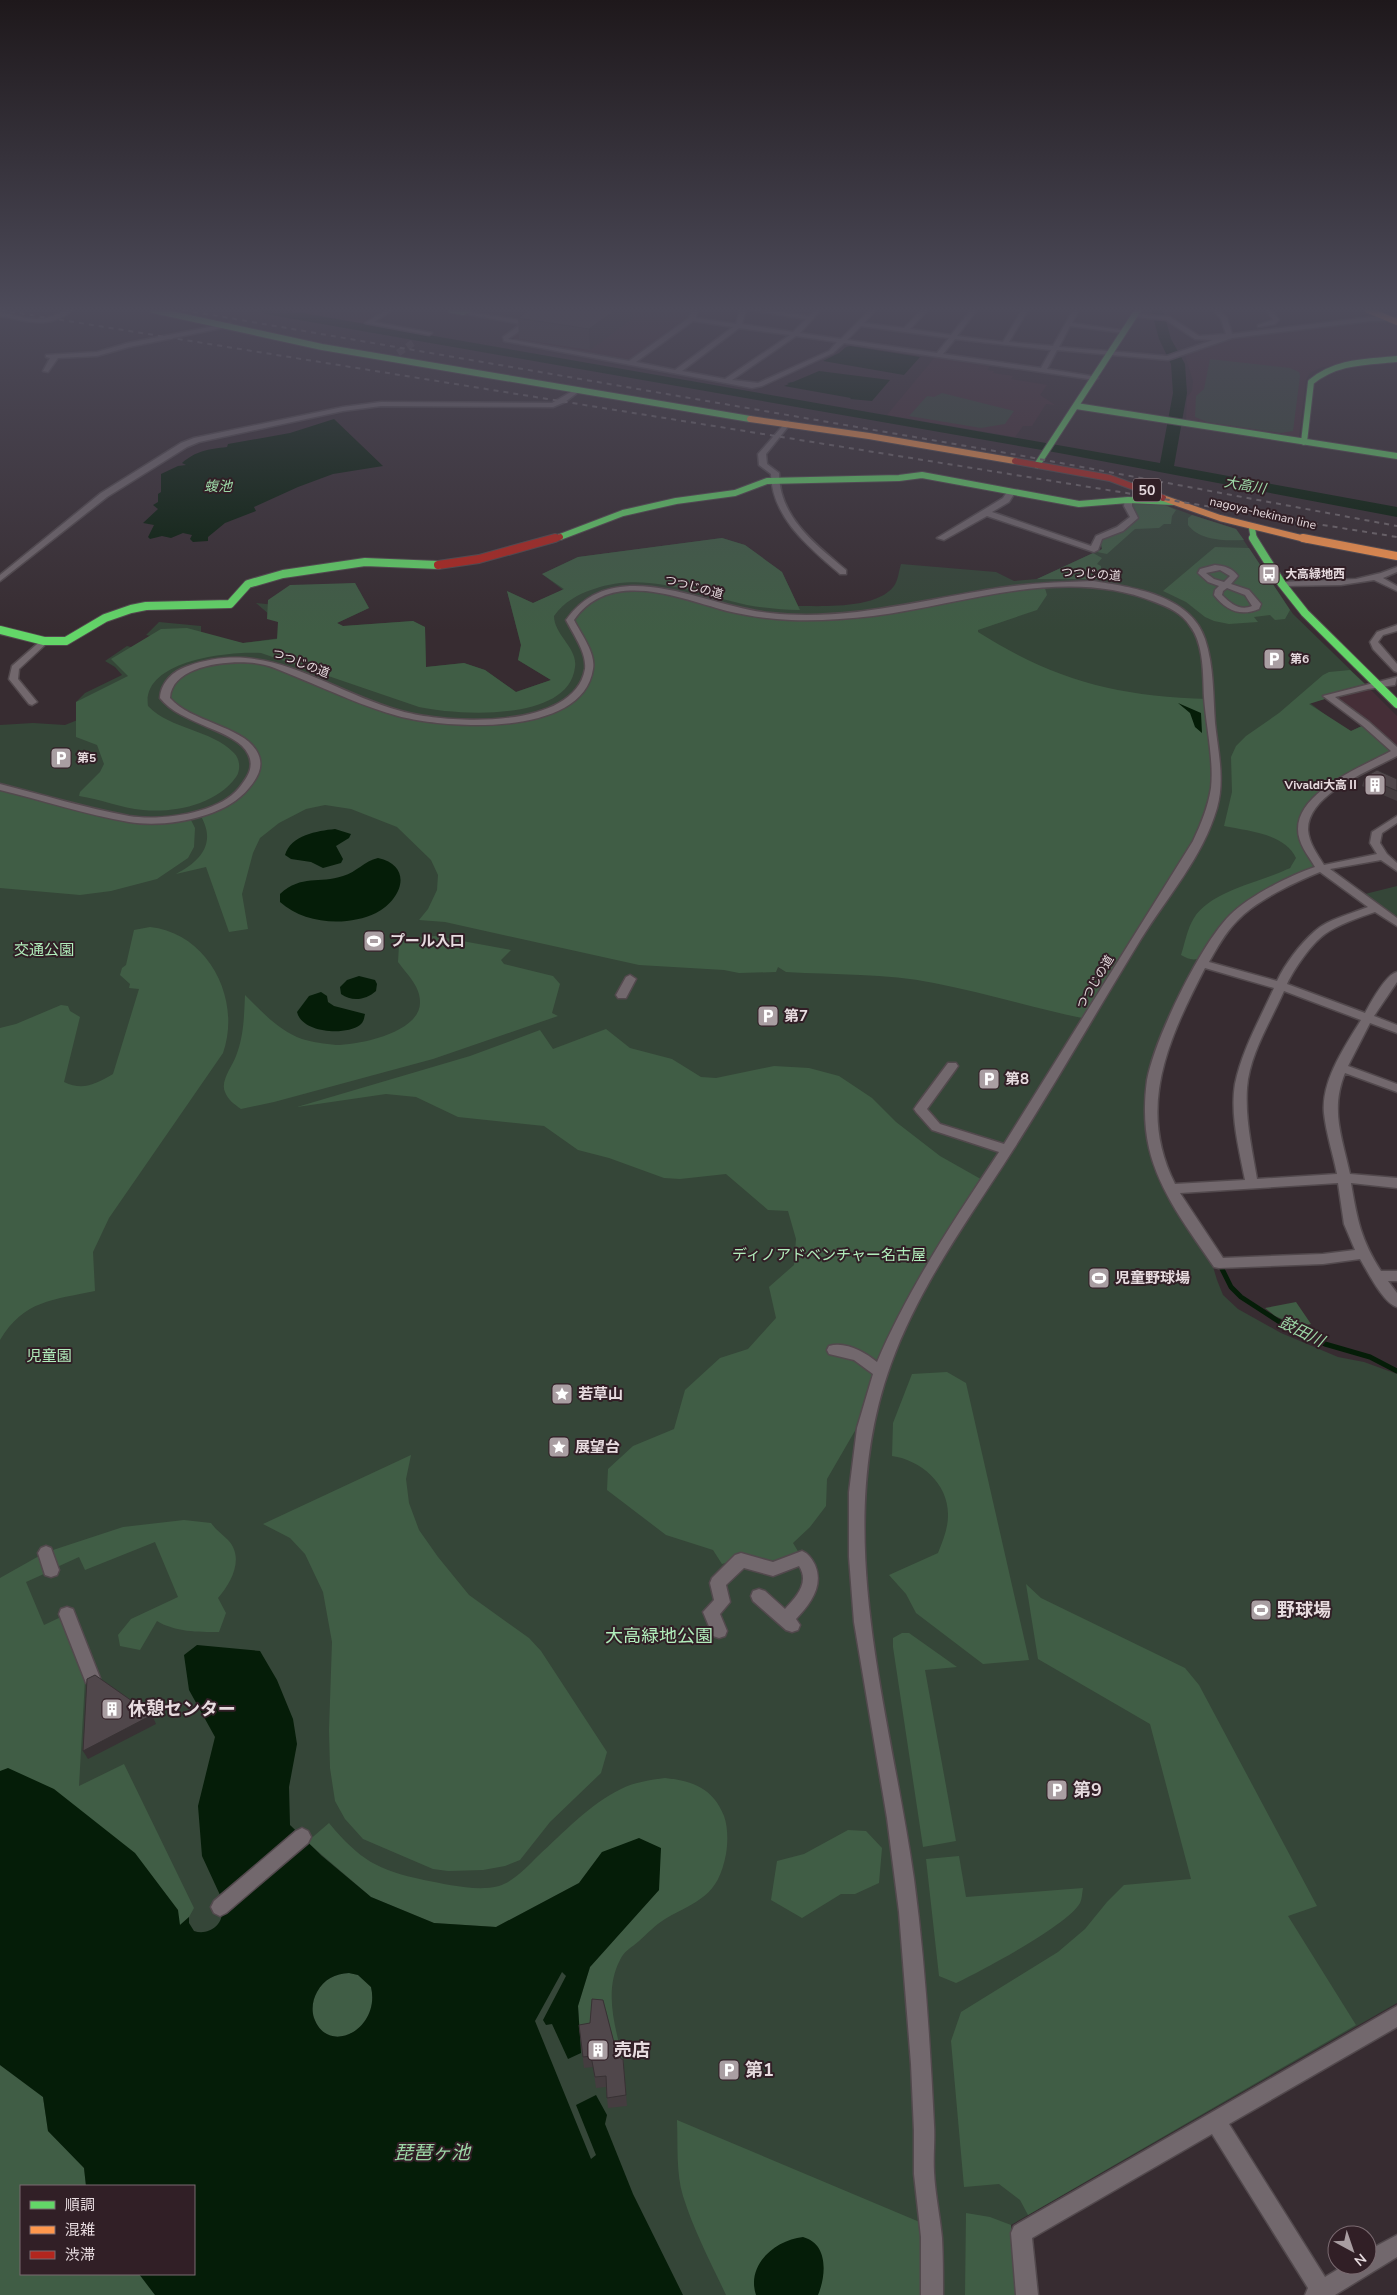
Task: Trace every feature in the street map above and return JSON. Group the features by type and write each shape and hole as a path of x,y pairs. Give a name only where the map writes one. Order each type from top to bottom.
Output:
{"street":[{"path":"0,579 104,494 184,445 197,440 310,417"},
{"name":"nagoya-hekinan line","path":"740,417 787,423 1110,478 1131,484 1209,516 1252,528 1397,556"},
{"path":"1037,466 1069,417"},
{"path":"1147,417 1397,456"},
{"path":"1304,442 1307,417"},
{"path":"787,423 762,454 763,465 775,474 774,480 781,506 803,537 843,572"},
{"path":"0,630 44,641 66,641 105,618 131,608 230,604 248,584 306,569 365,562 430,566 480,560 558,538 623,513 676,501 735,493 774,480 899,478 922,475 1079,504 1128,500 1173,502"},
{"path":"941,538 1006,500 1012,491"},
{"path":"986,513 1094,550 1099,538 1120,529 1134,518 1128,506 1128,500"},
{"path":"1252,528 1252,536 1282,584 1305,613 1397,704"},
{"path":"1282,584 1347,582 1377,578 1397,569"},
{"path":"1377,578 1397,589"},
{"name":"つつじの道","path":"0,786 130,819 142,820 164,820 189,816 213,809 233,799 247,785 256,772 256,760 251,749 237,738 175,711 165,698 169,683 177,677 186,671 216,662 261,661 389,710 418,718 467,723 516,719 538,715 568,702 581,690 587,679 589,667 586,653 570,620 572,613 579,605 589,599 615,591 661,590 734,610 798,618 874,614 994,591 1049,584 1100,585 1137,591 1156,598 1190,618 1201,639 1216,765 1216,785 1212,808 1202,834 1137,937 1030,1116 1007,1150"},
{"path":"1397,628 1377,635 1374,642 1376,647 1397,670"},
{"path":"32,702 13,680 15,668 44,641"},
{"path":"1397,680 1392,683 1328,696 1366,724 1397,752 1322,793 1310,806 1304,820 1304,838 1310,852 1321,868 1397,923"},
{"path":"69,797 84,801"},
{"path":"1397,819 1377,832 1375,843 1383,856 1397,868"},
{"path":"1363,1254 1323,1259 1219,1263 1172,1189 1154,1141 1150,1111 1153,1080 1165,1040 1202,964 1222,930 1234,917 1255,902 1321,868 1383,856"},
{"path":"1252,1184 1241,1125 1240,1086 1248,1058 1288,970 1319,933 1336,923 1375,908"},
{"path":"1202,964 1281,986 1397,1029"},
{"path":"1397,975 1385,988 1342,1068 1334,1086 1330,1112 1344,1178 1351,1224 1363,1254 1397,1302"},
{"path":"622,995 630,979"},
{"path":"932,2295 932,2244 924,2210 925,2134 916,2000 904,1880 862,1618 857,1556 856,1507 858,1474 871,1399 880,1371 904,1314 1007,1150 936,1127 920,1108 952,1066"},
{"path":"1342,1068 1397,1088"},
{"path":"1172,1189 1344,1178 1397,1183"},
{"path":"1378,1276 1397,1276"},
{"path":"834,1350 858,1354 880,1371"},
{"path":"46,1553 51,1570"},
{"path":"718,1631 711,1612 722,1602 718,1583 742,1560 772,1569 802,1558 810,1567 807,1598 788,1622 759,1596"},
{"path":"66,1614 92,1678"},
{"path":"220,1907 302,1837"},
{"path":"1027,2295 1021,2233 1397,2016"},
{"path":"1215,2121 1319,2293 1348,2275"},
{"path":"1377,2257 1397,2245"}],"shaded area":[{"path":"899,417 1038,417 1032,426 1023,426 1015,437"},
{"path":"1186,417 1301,417 1299,437 1186,420"},
{"path":"1369,688 1397,716 1397,750 1335,697"}],"green space":[{"path":"916,417 1010,417 1005,424 981,428"},
{"path":"1195,417 1295,417 1293,431 1281,433 1207,422"},
{"path":"1131,502 1160,503 1176,510 1172,516 1171,524 1164,524 1159,528 1135,529 1107,554 1097,552 1102,549 1100,540 1138,519"},
{"name":"大高緑地公園","path":"1160,503 1236,529 1293,614 1365,684 1324,695 1328,698 1310,703 1336,723 1351,731 1364,725 1327,787 1314,795 1303,810 1299,829 1307,854 1231,915 1216,930 1158,1044 1149,1140 1211,1260 1223,1295 1238,1309 1281,1333 1338,1357 1364,1362 1397,1374 1397,2003 1011,2225 1017,2295 0,2295 0,725 33,723 65,725 80,719 76,702 85,693 122,675 115,667 105,661 127,646 139,649 155,637 146,635 159,622 201,626 201,634 243,643 280,638 278,622 256,603 276,605 343,584 355,583 369,608 337,623 343,626 413,621 425,627 426,667 464,663 485,670 516,692 551,680 518,660 521,645 507,591 533,603 563,590 542,574 578,557 722,538 745,545 782,572 798,606 849,605 875,599 886,593 894,586 901,564 996,572 1014,581 1037,579 1102,549 1100,540 1138,519 1131,505"},
{"path":"1192,515 1236,529 1244,540 1214,539 1199,534 1188,525 1188,518"},
{"path":"722,538 745,545 782,572 800,610 773,609 747,605 690,590 652,583 614,584 588,591 567,603 554,616 555,623 575,660 575,667 568,685 553,698 533,706 509,711 458,712 419,707 261,653 229,654 190,661 173,668 158,678 150,690 148,706 168,720 225,745 234,753 239,761 238,774 228,787 206,801 194,805 155,811 135,809 79,796 80,792 100,772 104,764 97,745 76,737 76,702 128,676 111,659 161,629 187,628 243,643 277,639 278,622 267,619 268,600 290,585 355,583 369,608 337,623 343,626 413,621 425,627 426,667 464,663 485,670 516,692 551,680 518,660 521,645 507,591 533,603 564,589 542,574 578,557"},
{"path":"1215,547 1249,548 1290,610 1285,619 1275,620 1270,615 1254,617 1258,622 1229,624 1214,621 1205,617 1186,602 1163,591"},
{"path":"1093,553 1102,558 1097,564 1101,566 1101,579 1037,579"},
{"path":"1044,585 1047,595 1037,610 978,630 978,632 1034,663 1088,683 1144,694 1208,699 1216,765 1202,835 1087,1019 916,980 879,976 786,972 778,967 776,972 739,973 724,970 639,965 445,922 419,920 428,909 437,890 438,875 431,860 397,827 351,809 325,805 306,809 279,823 260,838 253,853 242,894 248,929 229,932 206,867 176,874 194,862 204,849 207,841 207,832 199,813 213,809 247,785 256,760 237,738 175,711 166,690 177,677 216,662 261,661 389,710 446,721 516,719 568,702 589,667 570,620 572,613 579,605 589,599 615,591 648,589 753,614 840,617"},
{"path":"1350,670 1365,684 1324,695 1328,698 1309,704 1351,731 1364,725 1391,750 1390,752 1333,783 1318,793 1307,805 1300,817 1299,830 1315,865 1314,869 1231,915 1216,930 1201,958 1186,958 1181,955 1190,927 1194,918 1202,909 1224,894 1290,868 1296,858 1291,850 1274,838 1264,834 1224,826 1232,792 1231,757 1236,746 1246,736 1279,713 1323,675 1329,672"},
{"path":"0,787 130,819 189,816 195,828 194,847 188,858 157,879 111,891 80,895 0,888"},
{"path":"1397,886 1397,920 1361,895"},
{"path":"150,927 171,932 189,942 204,955 215,972 224,991 228,1011 228,1032 223,1053 109,1218 93,1252 95,1291 53,1300 30,1309 9,1327 0,1340 0,1028 16,1024 61,1005 68,1006 70,1011 80,1017 64,1082 83,1086 101,1081 113,1074 139,989 129,988 130,984 120,975 122,968 126,965 134,930"},
{"path":"435,936 511,950 501,960 504,964 553,976 560,984 552,1013 558,1016 433,1059 274,1102 241,1109 230,1100 225,1092 224,1083 241,1041 245,995 278,1026 302,1039 336,1045 360,1042 388,1035 401,1029 411,1021 418,1012 420,1001 418,990 398,962 399,945 403,939"},
{"name":"ディノアドベンチャー名古屋","path":"606,1029 630,1048 672,1059 701,1077 716,1078 774,1066 809,1068 839,1076 872,1098 896,1122 940,1156 986,1182 904,1313 865,1430 856,1429 827,1479 826,1506 810,1527 793,1543 802,1558 773,1569 741,1558 722,1564 713,1550 666,1535 607,1490 608,1469 633,1446 674,1429 685,1390 720,1358 748,1349 776,1318 769,1287 794,1265 796,1239 788,1211 768,1210 726,1174 680,1179 664,1178 609,1158 578,1150 544,1126 458,1117 416,1097 386,1094 297,1107 470,1056 540,1030 553,1049"},
{"path":"1296,1302 1311,1324 1299,1327 1275,1316 1265,1308"},
{"path":"947,1372 966,1383 1029,1660 983,1664 916,1613 906,1594 889,1575 938,1553 945,1534 948,1521 947,1504 938,1484 923,1468 903,1458 892,1456 893,1423 912,1374"},
{"path":"411,1455 406,1479 409,1503 419,1530 469,1595 529,1638 541,1651 607,1752 601,1773 550,1822 520,1860 505,1866 483,1870 448,1871 433,1869 363,1839 345,1819 335,1801 330,1768 329,1730 332,1642 323,1592 305,1554 290,1538 263,1524"},
{"path":"184,1520 211,1523 233,1547 236,1562 234,1570 218,1598 226,1613 219,1632 179,1629 157,1621 140,1650 120,1646 118,1635 131,1619 178,1597 155,1542 85,1570 79,1557 57,1567 53,1550 123,1527"},
{"path":"39,1556 46,1573 26,1582 44,1625 61,1617 85,1680 79,1786 124,1764 194,1908 189,1917 180,1925 0,1771 0,1578"},
{"path":"1026,1584 1041,1598 1185,1668 1199,1685 1317,1906 1288,1916 1356,2025 1028,2215 1020,2200 999,2184 964,2187 951,2041 961,2012 1058,1952 1085,1929 1124,1885 1191,1879 1150,1724 1038,1659"},
{"path":"902,1633 909,1633 957,1667 925,1670 956,1841 923,1847 893,1647 893,1638"},
{"path":"665,1778 693,1784 708,1792 714,1799 725,1820 727,1835 726,1854 718,1880 705,1896 661,1921 621,1957 612,1985 612,1998 615,2024 624,2063 619,2063 606,2011 591,2034 580,2036 578,2006 590,1967 659,1890 602,1852 579,1883 496,1927 434,1923 371,1897 307,1842 329,1823 360,1855 381,1867 408,1876 461,1887 490,1888 504,1884 515,1877 577,1820 610,1795 632,1785"},
{"path":"848,1830 866,1831 882,1848 879,1883 855,1894 841,1894 802,1918 771,1900 777,1861 804,1854"},
{"path":"959,1856 966,1897 1083,1888 1081,1901 1072,1912 1042,1935 956,1983 939,1976 926,1859"},
{"path":"349,1973 358,1975 371,1987 372,2002 368,2015 361,2026 352,2033 330,2036 321,2030 314,2018 314,1998 320,1987 327,1981 335,1976"},
{"path":"0,2065 43,2097 48,2131 84,2168 86,2185 20,2185 20,2275 140,2275 155,2295 0,2295"},
{"path":"677,2120 922,2223 920,2295 726,2295 697,2234 683,2196 678,2168"},
{"path":"966,2213 990,2217 1011,2225 1017,2295 965,2295"}],"water":[{"name":"蝮池","path":"334,419 383,466 333,474 298,487 254,507 256,511 225,523 208,537 208,541 193,542 190,539 192,535 183,533 171,538 162,536 150,539 148,537 154,525 143,523 158,509 153,505 158,502 158,494 161,492 161,474 178,466 186,465 182,463 203,451 227,447 228,444 290,433"},
{"path":"1178,703 1201,713 1202,733 1195,727 1190,713"},
{"path":"335,829 351,834 349,838 336,846 343,859 341,863 323,868 311,862 291,859 285,855 293,843 306,835"},
{"path":"378,858 389,862 397,868 400,875 400,884 398,892 392,900 376,913 352,920 326,921 301,915 280,902 280,894 296,884 343,876"},
{"path":"359,976 375,980 377,984 376,991 359,999 345,997 341,994 340,987 347,980"},
{"path":"321,992 327,996 328,1002 334,1006 365,1014 362,1023 345,1031 325,1030 307,1024 297,1012 309,996"},
{"name":"琵琶ヶ池","path":"197,1645 260,1651 277,1680 293,1719 297,1744 289,1787 290,1825 322,1856 371,1897 434,1923 496,1927 579,1883 602,1852 639,1838 661,1848 659,1890 590,1967 578,2006 581,2053 568,2059 552,2024 546,2025 543,2020 566,1976 562,1972 535,2021 591,2159 596,2155 576,2105 596,2095 607,2115 605,2124 633,2194 683,2295 155,2295 140,2275 195,2275 195,2185 86,2185 84,2168 48,2131 43,2097 0,2065 0,1771 8,1768 54,1789 135,1853 178,1910 180,1925 189,1917 189,1923 194,1931 209,1931 215,1928 221,1917 219,1906 213,1902 220,1895 202,1856 198,1806 215,1737 189,1690 184,1655","holes":["349,1973 358,1975 371,1987 372,2002 368,2015 361,2026 352,2033 341,2036 330,2036 321,2030 314,2018 313,2008 316,1995 323,1984 335,1976"]},
{"path":"803,2237 817,2246 821,2253 824,2270 818,2295 756,2295 755,2274 765,2256 782,2243"}],"building":[{"path":"1377,770 1397,779 1397,791 1365,777"},
{"name":"休憩センター","path":"95,1675 152,1715 83,1751 87,1679"},
{"path":"592,1999 603,2000 617,2054 620,2054 621,2059 623,2059 626,2095 607,2098 606,2076 595,2077 591,2056 583,2057 579,2025 590,2023"}],"waterway":[{"name":"大高川","path":"877,417 1164,468"},
{"path":"1164,468 1169,463 1176,417"},
{"name":"大高川","path":"1164,468 1397,512"},
{"name":"鼓田川","path":"1222,1269 1231,1287 1241,1297 1278,1321 1325,1344 1370,1357 1397,1371"}],"railway":[{"path":"659,417 1397,537"},
{"path":"800,417 1018,455 1397,526"}],"traffic: fast":[{"path":"739,417 750,419"},
{"path":"1037,465 1068,417"},
{"path":"1147,417 1397,456"},
{"path":"1304,442 1307,417"},
{"path":"560,537 623,513 676,501 735,493 767,481 899,478 922,475 1079,504 1128,500 1173,502"},
{"path":"1252,528 1252,537 1282,584 1305,613 1397,704"},
{"path":"0,630 44,641 66,641 105,618 131,609 146,606 230,604 248,584 283,574 365,562 438,565"}],"traffic: slow":[{"path":"750,419 869,436 1015,461"},
{"path":"1163,498 1191,509 1249,526 1397,556"}],"traffic: jam":[{"path":"1015,461 1110,478 1163,498"},
{"path":"438,565 479,559 560,537"}],"place":[{"name":"大高緑地西","path":"1269,574"},
{"name":"第6","path":"1274,659"},
{"name":"第5","path":"61,758"},
{"name":"Vivaldi大高Ⅱ","path":"1375,785"},
{"name":"プール入口","path":"374,941"},
{"name":"第7","path":"768,1016"},
{"name":"第8","path":"989,1079"},
{"name":"児童野球場","path":"1099,1278"},
{"name":"若草山","path":"562,1394"},
{"name":"展望台","path":"559,1447"},
{"name":"野球場","path":"1261,1610"},
{"name":"休憩センター","path":"112,1709"},
{"name":"第9","path":"1057,1790"},
{"name":"売店","path":"598,2050"},
{"name":"第1","path":"729,2070"}],"park label":[{"name":"交通公園","path":"44,950"},
{"name":"児童園","path":"49,1356"}]}
